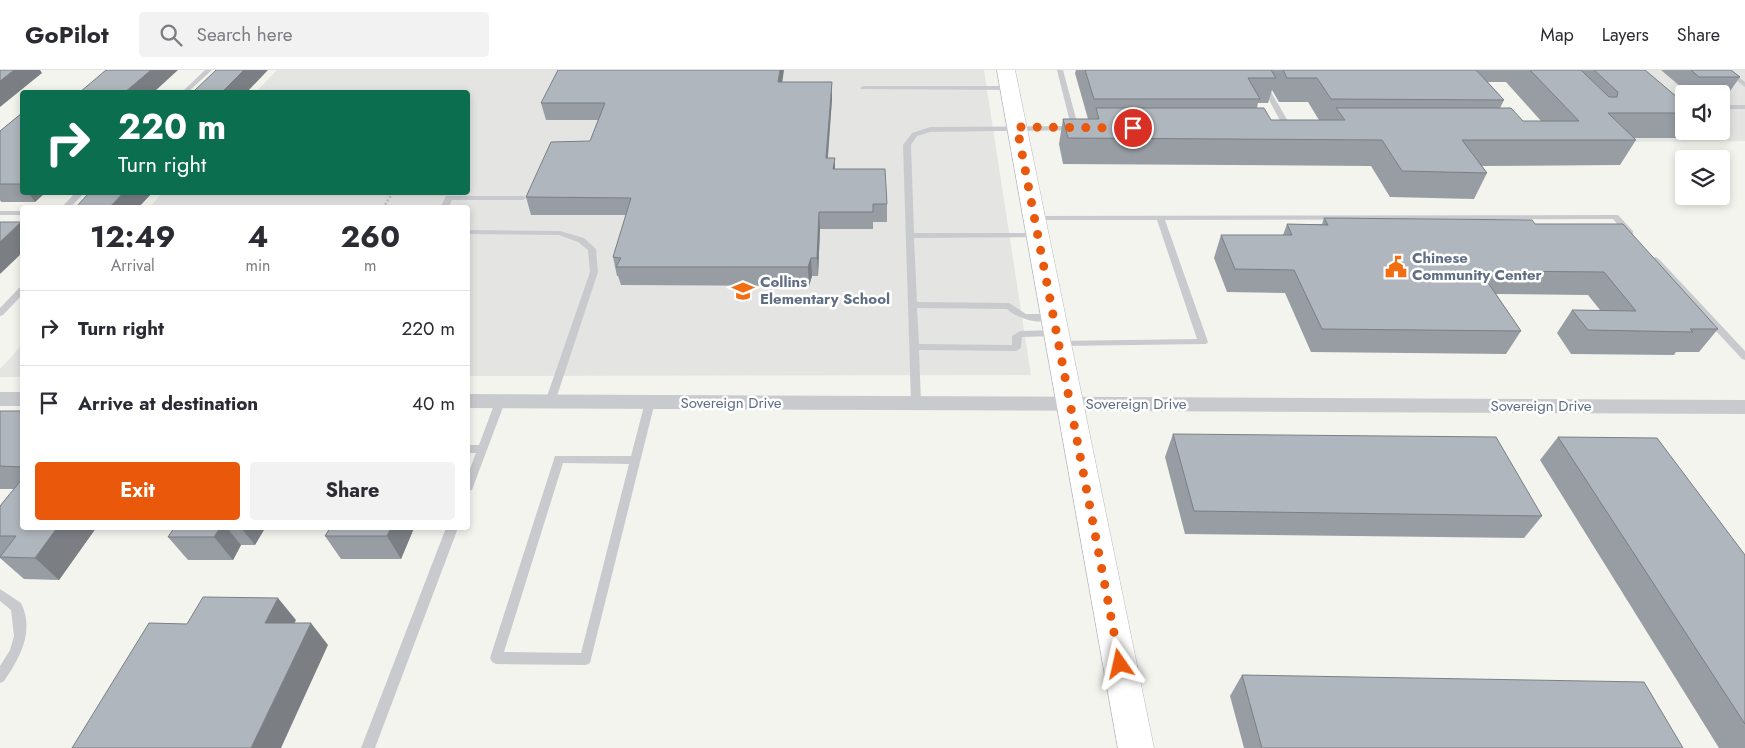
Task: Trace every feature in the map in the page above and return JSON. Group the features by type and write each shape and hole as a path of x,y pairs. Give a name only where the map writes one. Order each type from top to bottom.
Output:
{"street":[{"path":"1008,79 1136,748"},
{"path":"0,399 20,400"},
{"name":"Sovereign Drive","path":"470,402 1745,407"}],"lane":[{"path":"187,90 209,70"},
{"path":"1060,70 1075,128"},
{"path":"1726,70 1745,85"},
{"path":"1258,75 1288,128"},
{"path":"863,88 1008,79"},
{"path":"1730,107 1745,107"},
{"path":"916,404 907,145 910,137 919,131 1017,127 1085,128"},
{"path":"1279,128 1298,128"},
{"path":"68,205 78,195"},
{"path":"446,205 449,198 523,198"},
{"path":"0,213 20,213"},
{"path":"910,236 1160,218 1615,217 1635,238"},
{"path":"914,347 1016,348 1017,336 1020,334 1056,331 1203,342 1160,218"},
{"path":"470,232 560,233 581,240 592,249 594,272 550,402"},
{"path":"1648,252 1745,357"},
{"path":"0,313 20,292"},
{"path":"913,305 1009,306 1016,314 1056,331"},
{"path":"470,482 500,402"},
{"path":"636,460 558,459 496,658 586,658 636,460 650,402"},
{"path":"470,449 482,449"},
{"path":"368,748 451,530"},
{"path":"0,594 17,606 21,628 17,652 0,676"}],"shaded area":[{"name":"Collins Elementary School","path":"277,70 984,70 1031,375 470,376 470,205 152,205 160,195 470,195 470,90 258,90"},
{"path":"1532,70 1745,70 1745,141 1606,142"},
{"path":"20,347 20,377 0,377 0,369"}],"building":[{"path":"0,70 14,70 0,81"},
{"path":"106,70 151,70 127,90 82,90"},
{"path":"216,70 244,70 224,90 195,90"},
{"path":"558,70 780,70 778,82 832,82 826,158 835,158 833,169 885,169 887,204 873,204 873,212 819,212 817,258 811,258 808,267 616,267 621,258 613,257 631,198 526,197 551,142 590,141 605,103 541,103"},
{"path":"1085,70 1271,70 1276,78 1248,78 1260,99 1094,99"},
{"path":"1283,70 1476,70 1504,100 1331,99 1317,78 1287,78"},
{"path":"1530,70 1581,70 1609,97 1617,97 1618,92 1594,70 1645,70 1675,95 1675,113 1608,113 1636,140 1462,140 1487,173 1402,171 1382,140 1068,138 1063,119 1099,119 1096,108 1264,108 1271,120 1345,120 1336,108 1511,108 1523,121 1579,121"},
{"path":"1691,70 1731,70 1740,77 1699,77"},
{"path":"20,115 20,184 0,184 0,131"},
{"path":"87,195 121,195 112,205 78,205"},
{"path":"1324,218 1532,220 1535,224 1623,224 1718,329 1690,329 1693,332 1588,330 1572,310 1636,311 1604,272 1480,271 1521,331 1322,329 1294,270 1235,269 1221,235 1292,235 1287,224 1328,225"},
{"path":"0,222 20,222 20,223 0,242"},
{"path":"0,411 20,411 20,467 0,466"},
{"path":"1173,434 1496,437 1542,516 1194,511"},
{"path":"1558,437 1657,438 1745,555 1745,724"},
{"path":"20,481 20,530 56,530 35,558 0,557 16,536 0,536 0,506"},
{"path":"173,530 219,530 214,537 168,537"},
{"path":"329,530 390,530 387,536 325,536"},
{"path":"203,597 278,598 265,623 311,623 251,748 72,748 149,623 187,624"},
{"path":"1242,675 1644,682 1683,748 1262,748"}],"place":[{"name":"Chinese Community Center","path":"1396,267"},
{"name":"Collins Elementary School","path":"743,291"}],"route":[{"path":"1120,664 1017,127 1133,128"}]}
